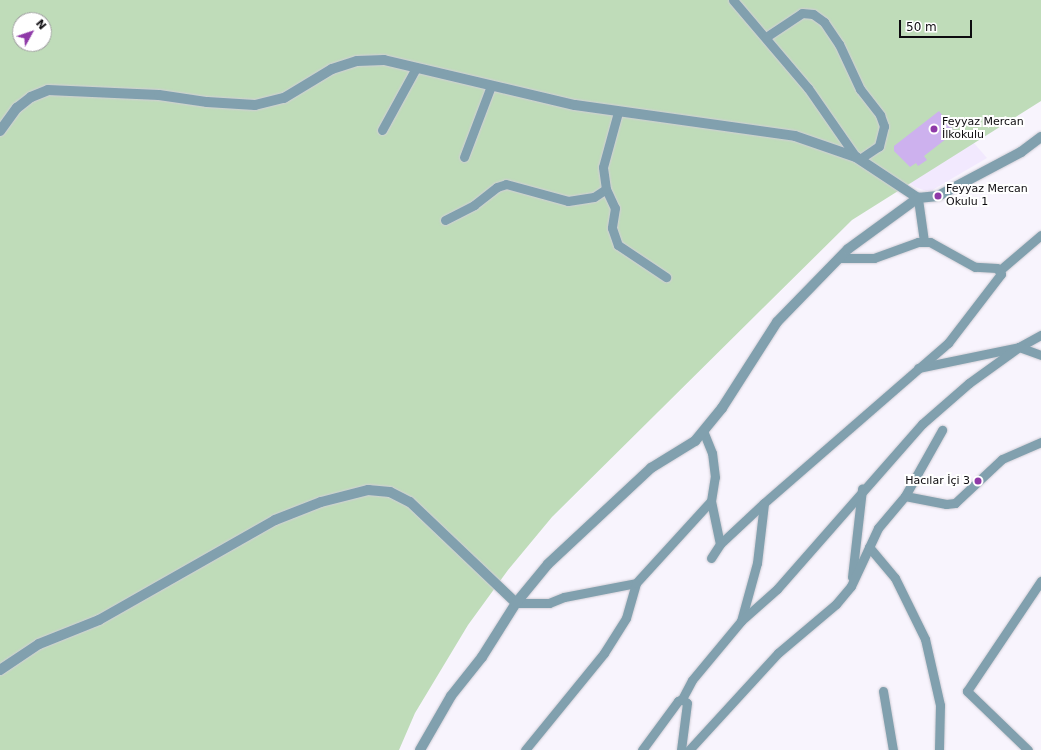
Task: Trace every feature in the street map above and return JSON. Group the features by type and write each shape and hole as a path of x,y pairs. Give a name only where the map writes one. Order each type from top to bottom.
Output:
{"street":[{"path":"733,0 808,88 858,158"},
{"path":"766,37 802,13 813,14 824,22 840,44 860,89 880,115 884,126 882,140 878,146 858,158"},
{"path":"0,131 17,108 31,97 48,90 159,95 207,102 255,105 284,98 332,69 357,61 384,60 491,86 618,112 795,136 858,158 918,198 924,241"},
{"path":"382,130 416,68"},
{"path":"464,157 491,86"},
{"path":"618,112 603,167 606,189 614,208 612,228 618,245 666,277"},
{"path":"420,750 451,696 482,657 516,603 548,564 651,468 695,441 722,408 777,322 839,258 918,198 938,196 1021,152 1041,137"},
{"path":"446,220 506,184 568,201 582,201 606,189"},
{"path":"839,258 874,258 924,241 936,244 975,267 1000,270 1041,235"},
{"path":"711,558 720,544 764,503 916,369 948,343 1001,276 1000,270"},
{"path":"642,750 678,701 682,699 692,680 741,621 777,589 862,489 922,424 969,383 1019,347 1041,335"},
{"path":"916,369 1019,347 1041,355"},
{"path":"689,750 778,653 836,604 851,586 878,528 905,496 942,430"},
{"path":"703,431 712,453 715,477 711,501 720,544"},
{"path":"905,496 946,504 955,503 1002,459 1041,442"},
{"path":"851,586 862,489"},
{"path":"0,670 40,644 100,620 275,520 321,502 368,490 390,492 410,502 516,603 549,603 564,597 636,583"},
{"path":"525,750 604,653 626,618 636,583 711,501"},
{"path":"741,621 757,563 764,503"},
{"path":"869,548 895,578 925,639 940,705 939,750"},
{"path":"1028,750 967,691 1041,581"},
{"path":"883,691 893,750"},
{"path":"681,750 687,703 682,699"}],"shaded area":[{"name":"Feyyaz Mercan İlkokulu","path":"939,103 987,158 929,192 915,187 872,155"}],"green space":[{"path":"0,0 1041,0 1041,101 852,220 552,517 508,570 468,625 415,713 399,750 0,750"}],"building":[{"path":"939,111 955,132 924,156 927,160 918,166 916,163 910,167 894,151 894,146"}],"place":[{"name":"Feyyaz Mercan İlkokulu","path":"934,129"},
{"name":"Feyyaz Mercan Okulu 1","path":"938,196"},
{"name":"Hacılar İçi 3","path":"978,481"}]}
